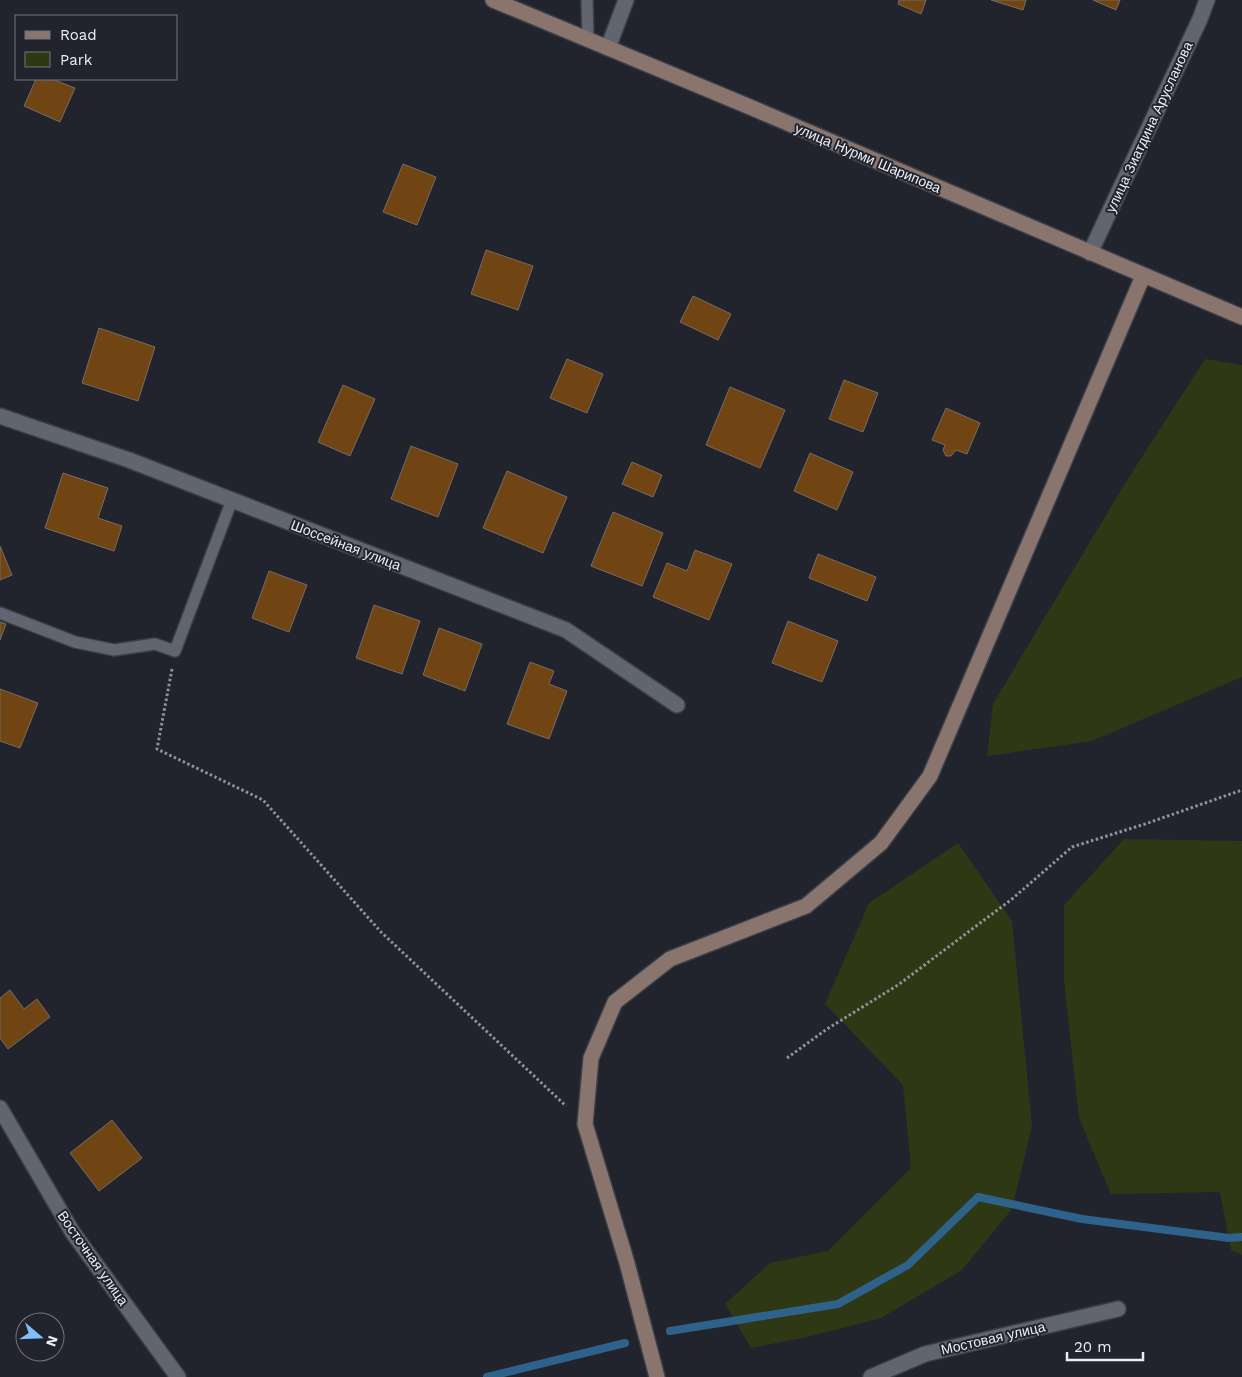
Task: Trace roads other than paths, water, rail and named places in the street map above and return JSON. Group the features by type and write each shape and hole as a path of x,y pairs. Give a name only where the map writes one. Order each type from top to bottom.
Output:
{"main road":[{"name":"улица Нурми Шарипова","path":"493,0 769,115 1242,317"},
{"path":"657,1377 627,1263 585,1124 591,1058 615,1002 670,959 806,906 881,843 930,776 1143,276"}],"street":[{"path":"608,48 626,0"},
{"name":"улица Зиатдина Арусланова","path":"1090,253 1200,19 1207,0"},
{"name":"Шоссейная улица","path":"0,416 129,460 566,630 677,705"},
{"name":"Восточная улица","path":"0,1108 73,1233 178,1377"},
{"name":"Мостовая улица","path":"871,1377 925,1354 1118,1309"}],"lane":[{"path":"587,0 588,40"},
{"path":"0,613 76,642 114,650 156,644 175,651 232,500"}],"waterway":[{"path":"670,1331 838,1304 908,1265 978,1197 1082,1219 1229,1238 1242,1237"},
{"path":"487,1377 625,1343"}]}
